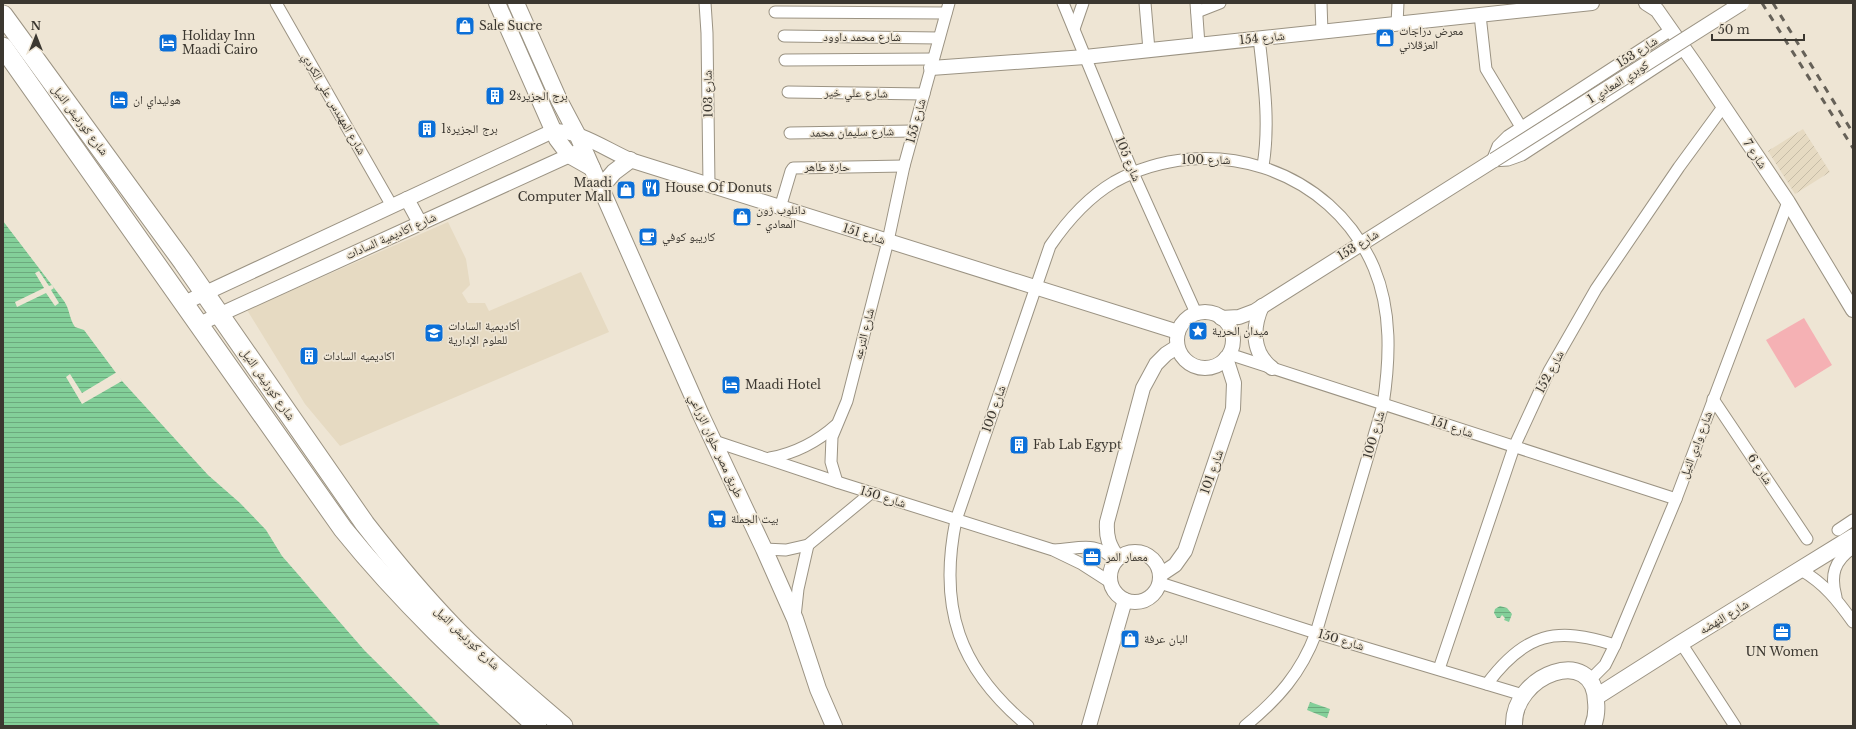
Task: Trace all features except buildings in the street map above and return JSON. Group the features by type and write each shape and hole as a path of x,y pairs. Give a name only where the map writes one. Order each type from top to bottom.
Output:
{"highway":[{"name":"شارع كورنيش النيل","path":"3,15 204,292 365,524 404,574 470,643 562,726"},
{"name":"شارع كورنيش النيل","path":"3,47 331,512 367,558 396,592 451,647 537,726"}],"main road":[{"path":"497,3 553,132 569,155 592,168"},
{"name":"طريق مصر حلوان الزراعي","path":"516,3 559,100 584,149 795,619 818,689 834,726"},
{"path":"601,187 614,172 630,160"},
{"name":"شارع النهضه","path":"1596,697 1801,570 1839,552 1853,537"},
{"path":"1514,726 1517,706 1523,695 1532,685 1554,671 1567,670 1580,673 1590,680 1596,697 1597,710 1593,726"}],"street":[{"name":"شارع المهندس علي الكردي","path":"276,3 392,206"},
{"name":"شارع 103","path":"705,3 708,40 709,185"},
{"name":"شارع 105","path":"1063,3 1133,173 1196,314"},
{"path":"1074,28 1083,3"},
{"path":"1145,3 1149,50"},
{"path":"1199,45 1196,7 1220,3"},
{"path":"1321,3 1322,32"},
{"path":"1397,24 1398,3"},
{"name":"شارع 154","path":"932,64 1084,57 1480,15 1514,7 1592,3"},
{"name":"شارع 7","path":"1648,3 1657,10 1788,202 1853,310"},
{"name":"كوبري المعادي 1","path":"1493,161 1742,3"},
{"path":"775,12 889,8 947,8"},
{"name":"شارع 155","path":"888,241 904,166 947,8"},
{"path":"1480,15 1486,69 1521,127"},
{"name":"شارع 153","path":"1493,161 1498,146 1502,140 1671,30"},
{"name":"شارع محمد داوود","path":"784,36 939,38"},
{"path":"1259,38 1267,114 1267,132 1263,166"},
{"name":"شارع 153","path":"1221,318 1247,314 1262,306 1493,161 1508,160 1522,155 1684,49"},
{"path":"784,60 932,64"},
{"name":"شارع علي خير","path":"788,92 924,94"},
{"name":"شارع 152","path":"1438,669 1514,447 1549,371 1596,289 1679,167 1723,107"},
{"name":"شارع 151","path":"553,132 561,131 577,134 630,160 1178,332"},
{"name":"شارع سليمان محمد","path":"790,132 913,131"},
{"path":"184,303 204,292 553,132"},
{"name":"شارع اكاديمية السادات","path":"199,324 584,149"},
{"name":"شارع 100","path":"1028,726 1006,708 987,686 971,661 959,634 952,606 949,577 950,548 956,520 1050,246 1063,227 1078,210 1113,183 1133,173 1175,160 1197,158 1234,160 1263,166 1286,176 1308,189 1328,204 1346,222 1361,243 1374,267 1381,287 1388,321 1387,377 1384,405 1316,633 1308,655 1292,680 1267,708 1245,726"},
{"name":"حارة طاهر","path":"780,208 793,168 904,166"},
{"path":"407,199 420,223"},
{"name":"شارع وادي النيل","path":"1590,680 1605,665 1615,645 1676,498 1788,202"},
{"name":"شارع الترعه","path":"837,482 831,462 830,450 836,425 847,402 888,241"},
{"path":"1262,306 1256,325 1256,345 1265,363 1272,368"},
{"path":"1209,312 1221,318 1230,328 1232,335 1232,348 1220,364 1212,367 1194,366 1184,358 1177,347 1178,332 1184,321 1196,314 1209,312"},
{"path":"1116,559 1110,548 1106,535 1107,522 1143,388 1156,364 1166,354 1177,347"},
{"name":"شارع 151","path":"1227,356 1272,368 1676,498"},
{"name":"شارع 101","path":"1160,579 1185,551 1233,409 1234,383 1227,356"},
{"name":"شارع 6","path":"1713,399 1807,539"},
{"name":"شارع الترعه","path":"769,459 805,448 827,434 836,425"},
{"name":"شارع 150","path":"714,441 871,493 1053,550 1082,564 1110,582"},
{"path":"764,549 786,550 808,545 871,493"},
{"path":"1838,530 1853,520"},
{"path":"795,619 798,589 808,545"},
{"name":"شارع 150","path":"1053,550 1089,547 1099,548 1116,559"},
{"name":"شارع النهضه","path":"1839,552 1853,548"},
{"path":"1130,552 1144,553 1155,562 1160,579 1157,589 1149,598 1138,602 1125,600 1115,593 1110,582 1110,571 1116,559 1130,552"},
{"path":"1836,597 1833,586 1833,576 1839,552"},
{"path":"1801,570 1820,582 1836,597 1853,622"},
{"name":"شارع 150","path":"1160,579 1316,633 1523,695"},
{"path":"1089,726 1125,600"},
{"path":"1487,684 1501,665 1518,650 1537,640 1559,635 1581,635 1615,645"},
{"path":"1681,643 1735,726"}],"shaded area":[{"path":"1803,129 1830,172 1795,194 1768,151"},
{"path":"3,221 64,301 75,327 84,330 122,381 208,475 240,503 266,530 282,556 365,651 441,726 3,726"},
{"name":"أكاديمية السادات للعلوم الإدارية","path":"448,222 466,259 470,285 462,293 468,303 485,303 489,311 581,272 609,332 340,446 305,404 247,310"},
{"path":"1804,318 1832,365 1795,388 1766,340"},
{"path":"1500,606 1507,608 1512,614 1509,622 1504,620 1505,618 1502,615 1500,618 1497,618 1494,613 1495,609"},
{"path":"1310,702 1330,709 1327,718 1307,710"}],"pier":[{"path":"39,271 49,286 52,285 54,288 51,290 59,303 55,306 46,293 17,307 15,302 44,288 35,273"},
{"path":"117,372 122,381 82,404 66,377 70,374 82,393"}],"railway":[{"path":"1762,3 1853,148"},
{"path":"1773,3 1853,133"}],"place":[{"name":"Sale Sucre","path":"465,26"},
{"name":"معرض دراجات العزقلاني","path":"1385,38"},
{"name":"Holiday Inn Maadi Cairo","path":"168,43"},
{"name":"برج الجزيرة2","path":"495,96"},
{"name":"هوليداي ان","path":"119,100"},
{"name":"برج الجزيرة1","path":"427,129"},
{"name":"House Of Donuts","path":"651,188"},
{"name":"Maadi Computer Mall","path":"626,190"},
{"name":"دانلوب زون - المعادي","path":"742,217"},
{"name":"كاريبو كوفي","path":"648,237"},
{"name":"ميدان الحرية","path":"1198,331"},
{"name":"أكاديمية السادات للعلوم الإدارية","path":"434,333"},
{"name":"اكاديميه السادات","path":"309,356"},
{"name":"Maadi Hotel","path":"731,385"},
{"name":"Fab Lab Egypt","path":"1019,445"},
{"name":"بيت الجملة","path":"717,519"},
{"name":"معمار المر","path":"1092,557"},
{"name":"UN Women","path":"1782,632"},
{"name":"البان عرفة","path":"1130,639"}]}
